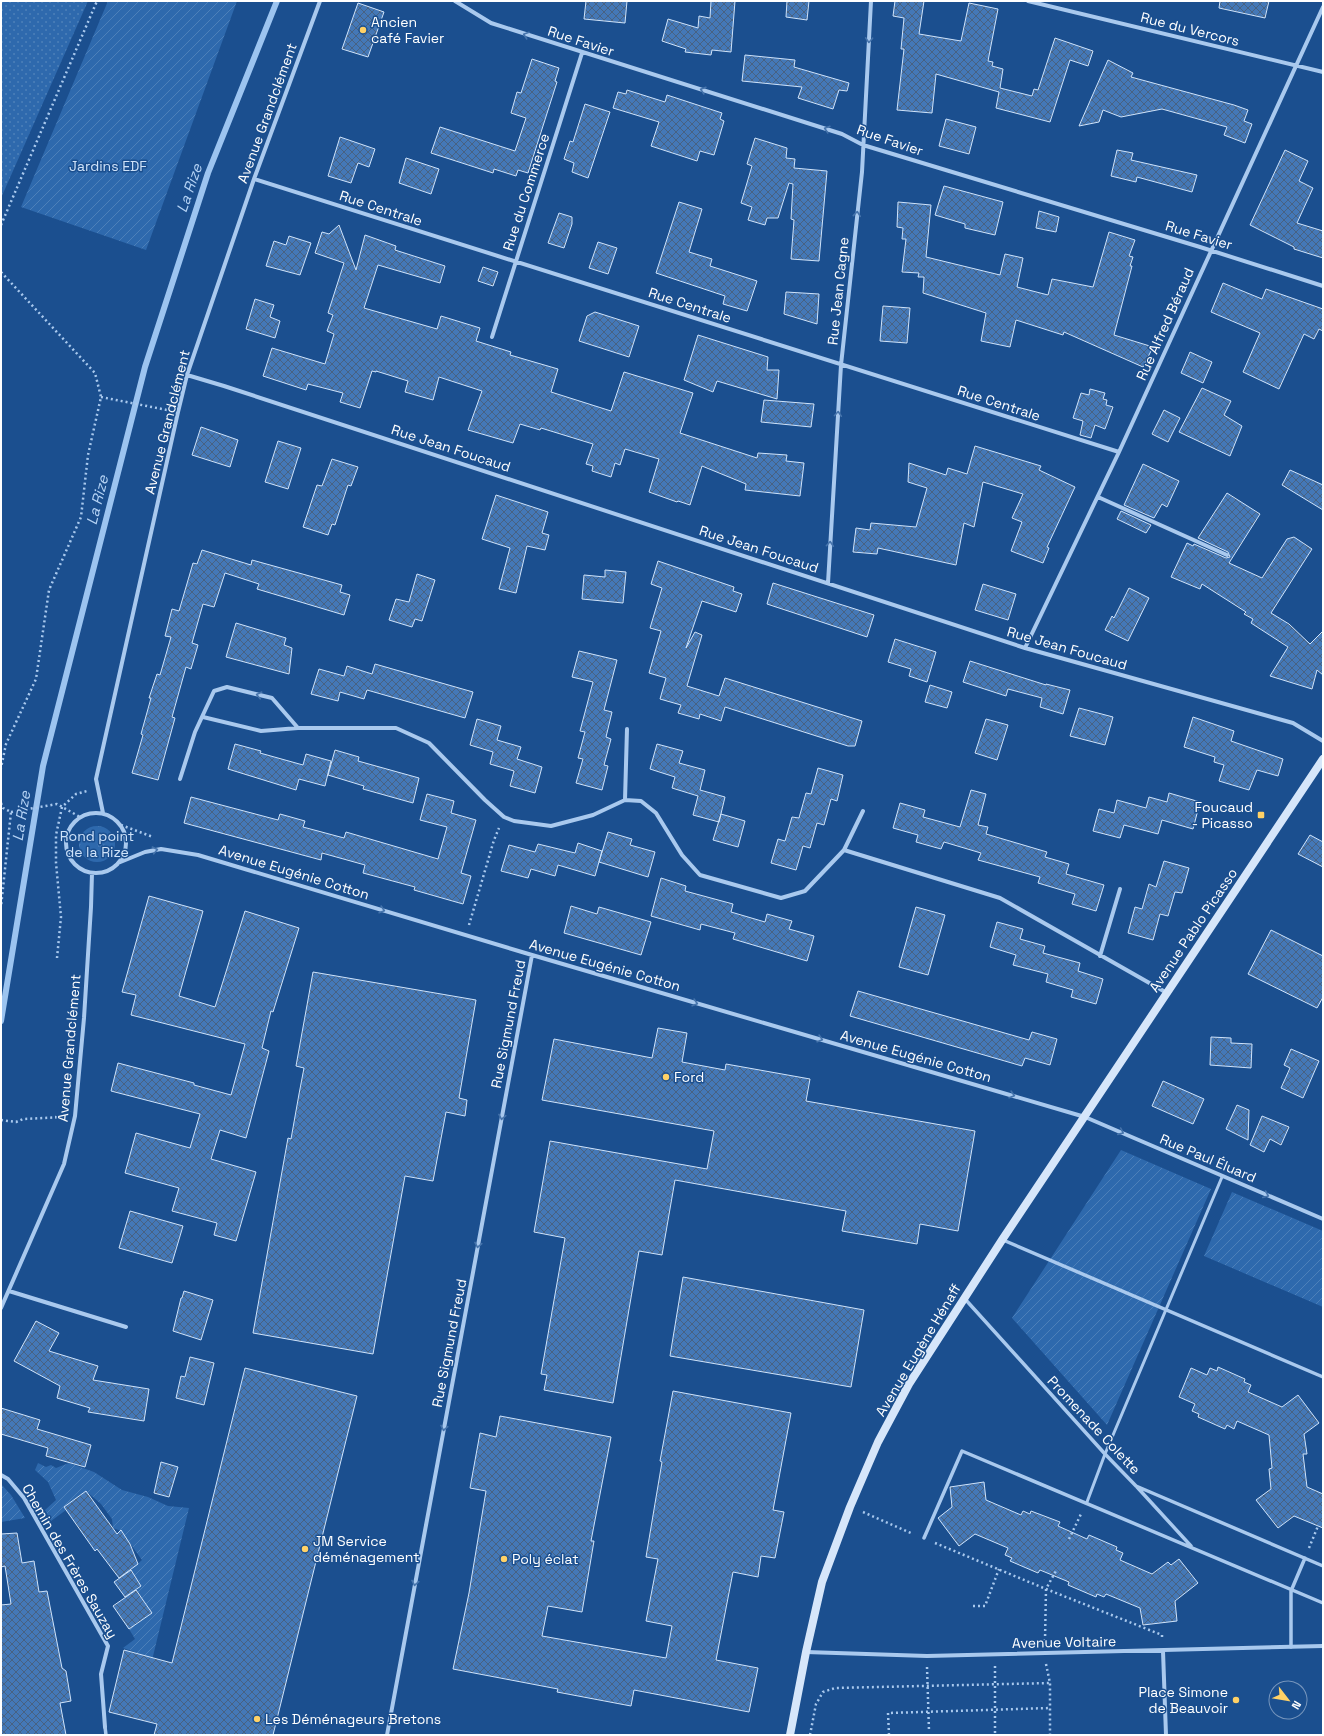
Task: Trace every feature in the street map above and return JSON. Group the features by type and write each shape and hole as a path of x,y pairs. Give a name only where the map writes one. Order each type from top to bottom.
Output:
{"main road":[{"name":"Avenue Pablo Picasso","path":"1085,1116 1323,759"},
{"name":"Avenue Eugène Hénaff","path":"790,1735 806,1652 822,1582 850,1507 878,1442 909,1384 1002,1240 1085,1116"}],"street":[{"name":"Avenue Grandclément","path":"103,813 96,779 187,375 254,180 320,1"},
{"name":"Rue Favier","path":"455,1 490,23 842,134 863,145 1211,250 1323,286"},
{"name":"Rue Jean Cagne","path":"828,583 841,365 862,172 871,1"},
{"name":"Rue du Vercors","path":"1028,1 1323,72"},
{"name":"Rue Alfred Béraud","path":"1025,648 1119,452 1323,7"},
{"name":"Rue du Commerce","path":"492,337 582,53"},
{"name":"Rue Centrale","path":"254,180 1119,452"},
{"name":"Rue Jean Foucaud","path":"187,375 1025,648 1293,723 1323,741"},
{"path":"1098,497 1227,555"},
{"path":"180,779 195,732 214,691 227,688 272,698 298,728"},
{"path":"203,717 261,731 298,728 396,728 428,743 504,817 514,821 550,826 593,814 625,800 641,801 656,813 682,855 700,875 780,898 805,891 844,850 863,811"},
{"path":"625,800 627,729"},
{"path":"91,813 103,813 113,818 121,825 126,834 126,844 124,854 118,863 110,869 92,873 82,869 74,863 68,854 66,844 68,833 73,824 80,817 91,813"},
{"name":"Avenue Eugénie Cotton","path":"118,863 145,852 161,849 175,850 198,855 532,955 1085,1116"},
{"path":"844,850 1000,898 1166,993"},
{"name":"Avenue Grandclément","path":"1,1308 64,1164 75,1116 85,1002 92,873"},
{"path":"1100,956 1120,889"},
{"name":"Rue Sigmund Freud","path":"387,1735 532,955"},
{"name":"Rue Paul Éluard","path":"1085,1116 1222,1177 1323,1219"},
{"path":"1002,1240 1323,1377"},
{"path":"9,1291 126,1327"},
{"name":"Promenade Colette","path":"964,1298 1105,1454 1136,1486 1323,1566"},
{"path":"924,1538 962,1451 1087,1502 1291,1591 1323,1603"},
{"name":"Chemin des Frères Sauzay","path":"1,1475 8,1479 24,1498 108,1646 101,1674 106,1735"},
{"path":"1136,1486 1192,1548"},
{"path":"1291,1647 1291,1591 1305,1558"},
{"name":"Avenue Voltaire","path":"806,1652 927,1656 1323,1646"},
{"path":"1164,1651 1166,1735"}],"lane":[{"path":"1087,1502 1105,1454 1222,1177"}],"path":[{"path":"1,226 97,1"},
{"path":"1,272 95,373 101,397 88,455 81,517 49,590 36,679 6,744 1,768"},
{"path":"101,397 160,408"},
{"path":"56,958 61,917 56,863 56,835 62,807 76,794 98,789"},
{"path":"1,803 3,808 11,812 57,804 80,817"},
{"path":"1,908 11,812"},
{"path":"466,935 494,840 504,817"},
{"path":"1,1120 16,1122 23,1119 63,1117 55,1117"},
{"path":"1069,1539 1087,1502"},
{"path":"850,1507 1046,1589 1162,1635 1164,1651"},
{"path":"1305,1558 1318,1526"},
{"path":"973,1606 985,1606 999,1569"},
{"path":"1050,1735 1050,1683 1045,1653 1046,1589 1057,1569"},
{"path":"995,1654 995,1735"},
{"path":"927,1656 929,1732"},
{"path":"810,1735 816,1704 823,1692 835,1688 1050,1683"},
{"path":"889,1735 888,1713 1050,1708"}],"green space":[{"path":"1,1 88,1 1,198"},
{"name":"Jardins EDF","path":"108,1 237,1 146,250 21,207"},
{"name":"Rond point de la Rize","path":"97,826 107,829 112,834 115,844 112,854 107,859 97,862 87,859 82,854 79,844 82,834 87,829"},
{"path":"1121,1150 1211,1189 1107,1425 1012,1318"},
{"path":"1232,1192 1323,1231 1323,1307 1204,1256"},
{"path":"38,1463 46,1467 51,1465 56,1468 69,1463 94,1472 122,1490 148,1497 168,1506 189,1508 138,1718 128,1716 143,1655 123,1648 135,1639 129,1629 152,1613 136,1590 141,1585 131,1570 142,1560 121,1531 113,1528 112,1519 101,1504 86,1491 64,1507 66,1510 51,1521 45,1510 56,1500 48,1482 35,1470"},
{"path":"1,1484 11,1495 25,1518 1,1522"}],"building":[{"path":"586,1 627,1 625,23 584,19"},
{"path":"711,1 735,1 731,52 712,50 711,55 685,52 686,49 662,41 668,19 698,28 699,16 710,18"},
{"path":"787,1 809,1 807,20 786,17"},
{"path":"895,1 924,1 919,34 961,41 969,3 998,9 988,61 993,62 992,66 1003,69 1000,88 1032,96 1034,89 1038,90 1055,38 1093,51 1088,66 1070,60 1050,122 996,108 999,92 936,74 932,113 897,110 904,49 901,49 904,18 893,16"},
{"path":"1220,1 1269,1 1265,18 1219,8"},
{"name":"Ancien café Favier","path":"358,3 384,12 368,57 342,49"},
{"path":"745,55 795,60 794,67 849,83 847,91 839,90 833,109 798,98 802,87 742,81"},
{"path":"532,59 559,68 555,81 557,82 528,173 518,170 516,176 494,169 493,173 431,153 440,127 515,151 526,118 511,113 517,92 521,93"},
{"path":"1108,60 1133,73 1131,77 1248,110 1244,121 1252,124 1245,143 1224,135 1227,127 1162,109 1121,117 1103,110 1099,122 1079,126"},
{"path":"627,90 665,102 667,95 722,113 720,119 724,121 714,155 700,151 697,161 651,146 659,122 613,108 618,92 626,94"},
{"path":"585,104 610,112 588,178 572,172 574,163 564,159 570,141 573,142"},
{"path":"946,119 976,127 969,154 939,146"},
{"path":"340,137 375,149 369,167 358,163 351,183 328,176"},
{"path":"755,138 787,148 786,158 795,159 794,168 827,171 819,261 791,259 794,220 791,219 793,184 789,183 778,218 767,218 765,225 748,220 752,207 741,203 752,166 747,164"},
{"path":"1117,150 1133,153 1131,160 1197,175 1192,192 1137,177 1136,182 1111,176"},
{"path":"1285,150 1308,161 1299,181 1313,188 1297,223 1323,231 1323,258 1294,249 1294,247 1250,225"},
{"path":"406,158 439,169 431,194 399,183"},
{"path":"944,186 1003,202 995,235 965,228 965,224 935,215"},
{"path":"679,202 702,209 689,252 712,259 710,266 757,281 747,311 723,304 725,296 656,273"},
{"path":"898,202 931,205 926,257 1000,275 1005,254 1023,258 1017,287 1048,295 1052,279 1093,287 1109,232 1135,240 1129,256 1133,257 1130,266 1132,266 1114,335 1153,347 1143,367 1064,332 1063,335 1016,320 1010,347 981,341 986,313 923,293 924,277 918,277 919,273 902,272 906,239 902,239 903,228 897,227"},
{"path":"1039,211 1059,217 1056,232 1036,228"},
{"path":"559,213 572,217 572,224 564,248 548,243"},
{"path":"339,225 356,270 365,235 396,246 395,250 445,266 440,283 378,265 364,308 437,329 441,316 480,328 476,341 511,352 510,355 558,369 551,392 611,411 624,372 693,393 680,433 757,458 758,453 787,455 786,461 804,463 800,496 745,490 746,484 702,466 690,505 677,502 649,492 659,459 625,449 620,465 615,463 611,477 592,471 593,466 586,464 593,444 541,428 540,430 520,424 513,443 468,430 482,391 439,377 433,400 405,392 408,381 372,371 360,408 340,402 343,393 308,384 306,390 263,376 272,348 325,364 334,334 327,331 333,315 328,313 344,263 315,253 322,232 329,234"},
{"path":"289,236 311,243 300,275 266,266 274,241 286,245"},
{"path":"598,242 617,248 608,274 589,268"},
{"path":"483,267 498,272 493,286 478,281"},
{"path":"1223,283 1262,299 1266,289 1323,309 1323,331 1319,329 1314,339 1304,334 1279,389 1243,372 1260,333 1211,312"},
{"path":"786,292 819,294 817,324 784,314"},
{"path":"255,299 274,305 270,317 280,321 275,338 246,329"},
{"path":"883,306 910,308 907,343 880,341"},
{"path":"595,312 639,326 629,357 579,341 587,316"},
{"path":"698,335 768,357 767,370 779,370 777,399 717,381 713,392 684,380"},
{"path":"1190,352 1212,362 1203,383 1181,373"},
{"path":"1202,388 1231,401 1224,415 1242,426 1230,456 1179,432"},
{"path":"1090,389 1105,393 1103,399 1107,400 1106,405 1113,407 1105,429 1095,425 1091,438 1080,435 1083,421 1073,418 1081,393 1089,395"},
{"path":"764,400 814,404 811,427 761,422"},
{"path":"1164,410 1180,418 1168,442 1152,434"},
{"path":"201,427 238,440 230,467 192,455"},
{"path":"278,441 301,448 288,489 265,482"},
{"path":"975,446 1041,466 1039,470 1075,487 1047,547 1049,548 1043,563 1011,551 1022,522 1012,518 1023,494 983,482 974,527 964,523 956,565 878,548 877,554 853,552 856,528 870,530 871,523 916,527 927,488 908,482 909,463 946,475 948,468 967,474"},
{"path":"332,459 358,467 351,486 348,485 335,525 332,524 328,535 303,527 317,485 322,486"},
{"path":"1143,464 1179,481 1167,507 1162,504 1154,518 1124,505"},
{"path":"1290,470 1323,485 1323,510 1282,485"},
{"path":"1227,493 1260,514 1229,563 1262,578 1287,539 1294,537 1312,549 1271,613 1289,624 1310,644 1323,631 1323,675 1317,670 1312,689 1270,676 1288,647 1251,623 1253,619 1244,614 1246,612 1202,584 1200,589 1171,577 1187,543 1193,546 1194,544 1226,558 1230,557 1228,552 1198,538"},
{"path":"496,495 548,512 542,533 549,535 545,550 527,546 516,593 499,589 510,548 482,539"},
{"path":"1121,511 1151,525 1146,533 1117,519"},
{"path":"202,550 251,565 252,560 342,585 340,592 350,595 344,615 257,589 259,584 225,573 214,607 203,604 192,643 198,645 191,669 186,667 172,717 175,718 158,780 132,773 143,735 141,734 151,698 149,698 157,674 160,675 171,637 165,636 172,609 179,611 193,563 197,564"},
{"path":"658,561 734,587 733,591 742,594 736,612 702,601 686,648 695,632 702,635 687,686 719,696 725,678 862,721 855,746 848,746 725,707 721,721 700,714 699,719 678,713 681,705 660,699 666,678 649,673 661,631 650,628 662,588 651,584"},
{"path":"605,570 626,572 623,603 582,599 584,575 605,577"},
{"path":"417,574 435,580 422,621 415,619 412,627 389,620 396,599 409,602"},
{"path":"773,583 874,615 867,637 767,604"},
{"path":"983,584 1016,594 1008,620 975,610"},
{"path":"1129,588 1149,598 1128,641 1105,630 1112,616 1114,618"},
{"path":"236,623 286,638 284,645 292,648 289,674 226,657"},
{"path":"895,639 936,652 927,682 909,676 911,669 888,662"},
{"path":"579,651 617,660 604,710 612,712 606,737 611,739 604,765 608,766 602,790 576,783 583,759 578,758 585,732 580,731 593,682 572,677"},
{"path":"970,661 1046,685 1070,690 1063,714 1040,707 1042,698 1008,689 1006,696 963,682"},
{"path":"375,664 473,692 465,718 367,690 364,699 340,692 338,701 311,694 319,669 344,676 347,666 372,674"},
{"path":"930,685 952,692 947,708 925,702"},
{"path":"1079,708 1113,717 1105,745 1070,736"},
{"path":"1193,717 1234,731 1231,741 1283,759 1278,776 1257,770 1249,790 1219,781 1224,765 1214,762 1215,757 1184,747"},
{"path":"477,719 501,726 497,740 521,747 517,759 542,767 535,793 510,786 514,771 490,764 493,752 470,745"},
{"path":"986,719 1008,725 997,760 975,753"},
{"path":"235,744 261,751 260,753 303,765 306,754 331,761 325,786 299,779 296,790 228,769"},
{"path":"657,744 683,751 679,763 705,770 700,790 725,797 719,822 693,815 698,796 672,788 675,777 650,769"},
{"path":"335,750 359,757 358,761 419,778 413,803 363,789 364,786 328,775"},
{"path":"818,768 843,775 837,801 831,799 824,825 817,823 810,848 803,846 796,870 771,863 778,839 785,841 792,817 799,818 806,793 811,794"},
{"path":"971,790 986,794 978,825 988,827 986,834 1047,852 1045,857 1069,864 1066,874 1104,885 1096,911 1072,904 1075,894 1038,883 1040,877 978,860 981,853 944,842 941,849 916,842 918,835 893,828 900,803 925,810 923,817 960,827"},
{"path":"1169,793 1200,802 1193,829 1162,820 1158,834 1124,825 1120,838 1093,831 1099,809 1114,813 1117,800 1146,808 1149,797 1167,802"},
{"path":"427,794 454,801 451,813 476,820 461,873 471,876 463,904 414,890 415,887 363,873 365,865 322,853 321,860 184,823 191,797 278,820 280,814 305,821 303,827 344,838 346,832 438,859 447,827 420,820"},
{"path":"721,814 745,821 738,847 713,840"},
{"path":"608,832 632,839 630,845 655,852 648,877 599,862"},
{"path":"1310,835 1323,842 1323,867 1298,854"},
{"path":"578,843 602,851 595,876 558,865 555,876 531,869 528,878 501,871 509,845 535,852 538,844 575,853"},
{"path":"1164,861 1189,868 1182,893 1175,892 1168,916 1160,914 1153,940 1128,933 1135,907 1142,909 1149,884 1156,887"},
{"path":"661,878 686,886 685,891 733,904 731,912 765,922 767,914 792,921 789,929 814,936 807,961 733,939 735,933 701,924 700,930 651,916"},
{"path":"149,896 203,911 179,996 215,1007 245,911 299,928 273,1012 271,1011 262,1048 269,1051 246,1138 220,1130 211,1159 256,1172 236,1241 214,1235 217,1223 172,1211 179,1188 125,1173 136,1133 190,1148 200,1114 111,1091 118,1063 194,1083 194,1085 231,1095 245,1044 131,1015 136,995 122,992"},
{"path":"571,906 597,914 599,907 651,922 641,955 564,933"},
{"path":"916,907 945,915 928,975 899,967"},
{"path":"997,922 1023,929 1020,939 1045,946 1043,953 1080,963 1078,971 1103,979 1096,1004 1071,997 1073,990 1046,982 1048,974 1013,965 1016,955 990,947"},
{"path":"1271,930 1323,956 1323,997 1317,1008 1248,974"},
{"path":"313,972 476,1000 459,1098 467,1100 465,1116 446,1112 433,1181 405,1176 373,1354 253,1333 288,1138 291,1139 304,1068 296,1066"},
{"path":"858,991 1029,1040 1032,1032 1057,1039 1050,1065 1025,1058 1022,1066 850,1016"},
{"path":"658,1028 687,1033 682,1062 725,1070 726,1064 810,1079 806,1101 975,1131 958,1231 920,1224 917,1244 842,1231 846,1211 675,1180 662,1255 639,1251 613,1403 544,1390 547,1375 541,1374 565,1238 534,1232 550,1141 707,1169 714,1131 542,1100 554,1039 652,1058"},
{"path":"1211,1037 1231,1038 1231,1043 1252,1044 1251,1068 1210,1065"},
{"path":"1291,1049 1319,1061 1303,1098 1281,1088 1290,1068 1284,1065"},
{"path":"1163,1081 1204,1099 1193,1124 1152,1106"},
{"path":"1237,1105 1249,1110 1248,1140 1226,1129"},
{"path":"1262,1116 1289,1127 1281,1145 1270,1139 1264,1152 1250,1145"},
{"path":"130,1211 183,1226 172,1263 119,1248"},
{"path":"683,1277 864,1310 851,1387 670,1356"},
{"path":"184,1291 213,1300 201,1340 173,1331"},
{"path":"36,1321 59,1333 49,1351 98,1366 93,1380 149,1389 144,1421 88,1412 90,1408 57,1398 60,1386 14,1361"},
{"path":"190,1357 214,1363 204,1405 176,1398 181,1376 185,1377"},
{"path":"1218,1367 1245,1379 1244,1382 1251,1385 1248,1392 1282,1407 1298,1395 1319,1423 1304,1434 1307,1454 1303,1454 1307,1487 1323,1494 1323,1528 1294,1516 1278,1528 1256,1500 1271,1489 1269,1469 1272,1468 1269,1435 1237,1421 1234,1429 1227,1425 1225,1429 1198,1417 1199,1414 1192,1411 1195,1404 1179,1397 1191,1368 1207,1375 1210,1368 1217,1371"},
{"path":"245,1368 357,1396 273,1735 154,1735 157,1724 109,1712 124,1650 172,1663"},
{"path":"673,1391 791,1413 773,1510 784,1512 775,1558 761,1556 758,1577 733,1572 716,1660 758,1668 749,1712 634,1690 631,1706 557,1692 558,1689 453,1669 469,1593 486,1491 470,1488 480,1433 496,1437 500,1416 611,1437 591,1541 594,1541 582,1612 548,1606 542,1636 666,1658 672,1626 646,1621 658,1559 646,1557 662,1462 660,1461"},
{"path":"1,1408 40,1420 37,1429 91,1445 85,1467 46,1456 48,1448 1,1434"},
{"path":"161,1462 178,1467 169,1497 154,1493"},
{"path":"984,1482 986,1500 1021,1515 1023,1511 1030,1514 1031,1511 1060,1522 1058,1526 1087,1539 1089,1535 1117,1547 1116,1550 1123,1553 1120,1560 1152,1574 1168,1562 1171,1565 1179,1559 1198,1583 1175,1601 1177,1621 1143,1625 1140,1608 1106,1594 1104,1597 1097,1594 1096,1597 1068,1585 1069,1582 1040,1570 1038,1573 1010,1561 1012,1558 1005,1555 1008,1548 975,1534 959,1546 938,1518 952,1507 950,1487"},
{"path":"86,1491 117,1534 121,1530 130,1544 138,1564 119,1578 97,1549 95,1551 64,1507"},
{"path":"17,1533 22,1563 34,1561 39,1592 47,1591 62,1668 66,1671 71,1701 60,1703 66,1735 1,1735 1,1605 11,1604 5,1566 1,1567 1,1534"},
{"path":"131,1570 141,1586 125,1597 114,1582"},
{"path":"136,1590 152,1613 129,1629 113,1606"}],"waterway":[{"name":"La Rize","path":"1,1021 43,766 145,367 208,173 277,1"}],"place":[{"name":"Ancien café Favier","path":"363,30"},
{"name":"Foucaud - Picasso","path":"1261,815"},
{"name":"Ford","path":"666,1077"},
{"name":"JM Service déménagement","path":"305,1549"},
{"name":"Poly éclat","path":"504,1559"},
{"name":"Place Simone de Beauvoir","path":"1236,1700"},
{"name":"Les Déménageurs Bretons","path":"257,1719"}]}
